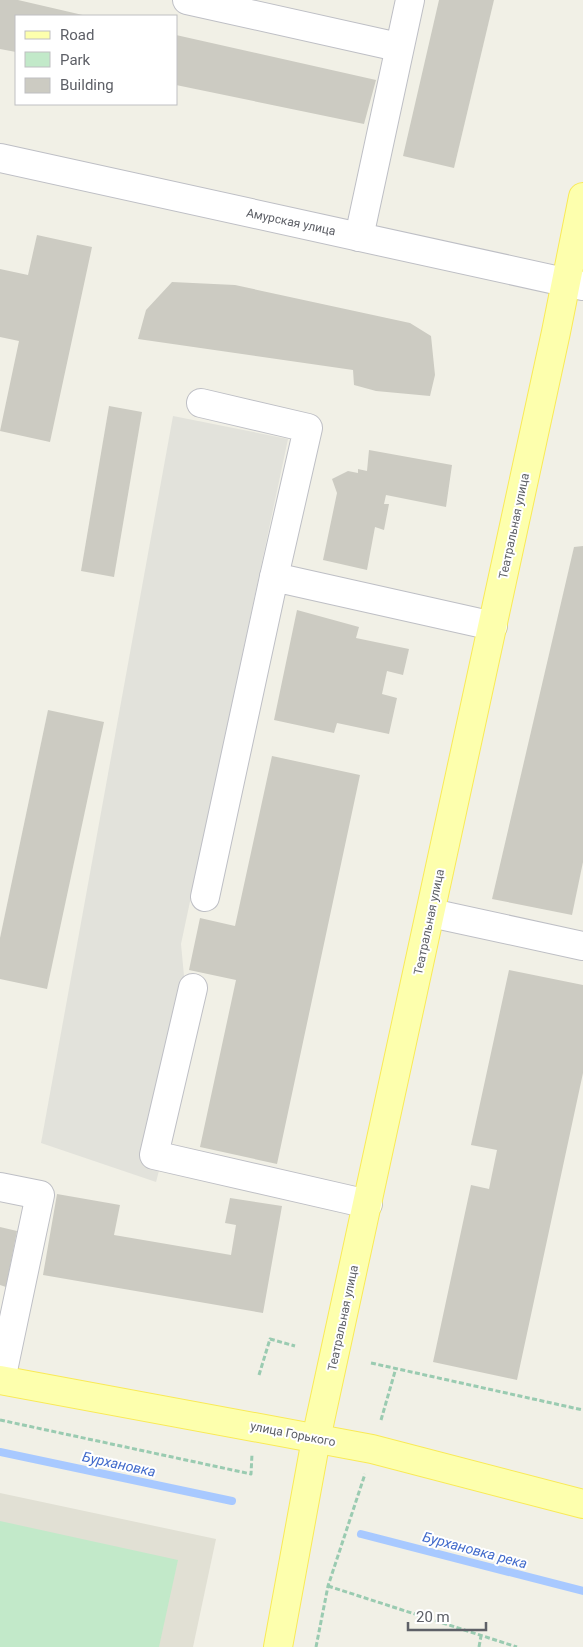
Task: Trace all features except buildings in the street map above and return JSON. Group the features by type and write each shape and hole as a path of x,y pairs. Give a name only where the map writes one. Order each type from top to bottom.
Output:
{"main road":[{"name":"Театральная улица","path":"278,1647 316,1438 493,626 575,284 583,197"},
{"name":"улица Горького","path":"1,1380 372,1449 583,1504"}],"street":[{"path":"187,0 398,47"},
{"path":"359,237 398,47 410,0"},
{"name":"Амурская улица","path":"0,158 575,284"},
{"path":"201,403 308,428 205,897"},
{"path":"274,578 493,626"},
{"path":"431,913 583,946"},
{"path":"193,988 154,1155 368,1204"},
{"path":"0,1187 40,1195 1,1380"}],"path":[{"path":"260,1375 270,1339 295,1346"},
{"path":"372,1363 583,1410"},
{"path":"381,1420 396,1368"},
{"path":"0,1420 251,1474"},
{"path":"316,1647 328,1586 372,1449"},
{"path":"328,1586 517,1647"},
{"path":"479,1647 481,1636"}],"shaded area":[{"path":"173,416 288,439 181,944 191,1050 156,1182 41,1143"},
{"path":"0,1493 216,1539 193,1647 0,1647"}],"green space":[{"path":"0,1521 178,1560 159,1647 0,1647"}],"waterway":[{"name":"Бурхановка","path":"0,1452 232,1501"},
{"name":"Бурхановка река","path":"361,1534 583,1591"}]}
